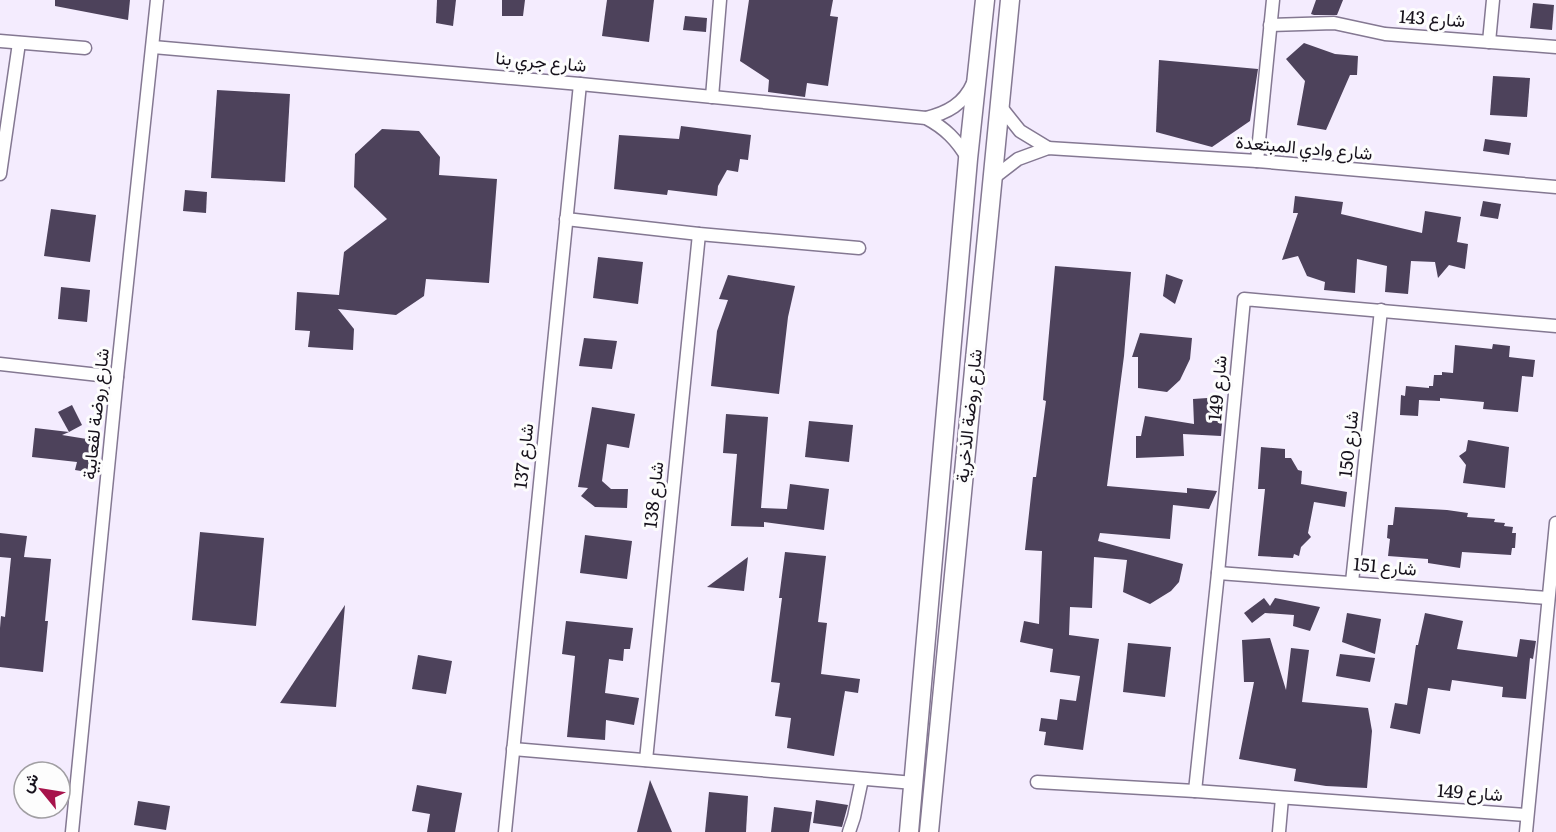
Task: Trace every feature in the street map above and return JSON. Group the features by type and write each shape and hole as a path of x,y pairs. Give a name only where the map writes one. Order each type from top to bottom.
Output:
{"street":[{"name":"شارع روضة لقعابية","path":"72,832 117,377 158,0"},
{"path":"712,97 720,0"},
{"name":"شارع روضة الذخرية","path":"909,832 968,159 985,0"},
{"name":"شارع روضة الذخرية","path":"929,832 1010,0"},
{"path":"1257,161 1273,0"},
{"path":"1489,42 1493,0"},
{"name":"شارع 143","path":"1270,25 1334,23 1385,34 1556,47"},
{"path":"0,41 85,48"},
{"path":"0,174 19,43"},
{"name":"شارع جري بنا","path":"153,47 580,84 926,118 943,114 958,105 969,92 977,76"},
{"name":"شارع 137","path":"505,832 580,84"},
{"name":"شارع وادي المبتعدة","path":"1000,106 1020,131 1048,148"},
{"name":"شارع جري بنا","path":"926,118 951,134 968,159"},
{"name":"شارع وادي المبتعدة","path":"992,179 1018,159 1048,148 1257,161 1556,187"},
{"path":"566,219 699,234 859,248"},
{"name":"شارع 138","path":"646,760 699,234"},
{"name":"شارع 149","path":"1195,791 1244,300 1556,326"},
{"name":"شارع 150","path":"1352,582 1381,310"},
{"path":"0,364 117,377"},
{"name":"شارع 149","path":"1526,832 1556,523"},
{"name":"شارع 151","path":"1218,573 1548,598"},
{"path":"513,749 914,783"},
{"path":"849,832 862,779"},
{"name":"شارع 149","path":"1037,782 1527,815"},
{"path":"1279,832 1282,798"}],"building":[{"path":"55,0 130,0 128,20 55,6"},
{"path":"437,0 456,0 453,26 436,23"},
{"path":"502,0 525,0 523,16 502,16"},
{"path":"607,0 654,0 649,42 602,36"},
{"path":"749,0 833,0 830,16 838,17 828,86 807,83 805,97 768,92 769,80 740,61"},
{"path":"1316,0 1343,0 1337,15 1314,15 1311,14"},
{"path":"1533,3 1554,5 1552,30 1530,28"},
{"path":"685,16 707,18 706,32 683,30"},
{"path":"1304,43 1335,54 1358,56 1357,75 1350,75 1326,130 1297,125 1305,81 1286,59"},
{"path":"1159,60 1258,69 1250,121 1212,147 1156,132"},
{"path":"1493,76 1530,78 1527,117 1490,115"},
{"path":"217,90 290,94 285,182 211,178"},
{"path":"681,126 751,135 748,160 740,159 738,172 727,170 718,186 717,196 668,190 667,195 614,189 619,135 679,139"},
{"path":"382,129 419,131 440,157 439,175 497,179 489,283 426,279 424,296 396,315 338,309 354,329 353,350 308,347 310,331 295,330 297,292 339,295 344,252 387,219 354,187 355,154"},
{"path":"1485,139 1511,143 1509,155 1483,151"},
{"path":"185,190 207,192 206,213 183,211"},
{"path":"1295,196 1343,202 1341,214 1422,233 1425,211 1461,217 1457,242 1468,244 1465,269 1449,265 1438,278 1435,262 1411,261 1408,294 1385,292 1387,266 1357,259 1355,293 1324,290 1325,282 1307,276 1298,256 1282,260 1298,213 1293,213"},
{"path":"1483,201 1501,204 1498,219 1480,216"},
{"path":"51,209 96,215 90,262 44,256"},
{"path":"598,257 643,262 638,304 593,298"},
{"path":"1055,266 1131,272 1124,356 1107,486 1187,493 1187,488 1217,491 1209,509 1173,505 1170,539 1100,533 1098,541 1183,564 1179,582 1171,591 1150,604 1123,592 1127,560 1094,557 1092,608 1070,607 1069,635 1099,639 1083,750 1044,745 1046,732 1039,731 1041,718 1057,720 1060,699 1076,701 1080,676 1050,672 1053,649 1020,642 1024,621 1039,624 1042,551 1025,550 1033,477 1036,477 1046,401 1043,400"},
{"path":"1166,274 1183,280 1175,304 1163,296"},
{"path":"728,275 795,286 788,317 779,394 711,386 717,331 728,300 719,299"},
{"path":"61,287 90,290 87,322 58,319"},
{"path":"1140,333 1192,338 1190,359 1180,380 1167,392 1138,388 1138,357 1132,357"},
{"path":"584,338 617,341 612,369 579,366"},
{"path":"1493,344 1510,346 1509,357 1535,360 1533,377 1522,376 1518,412 1483,409 1484,402 1440,398 1440,401 1419,400 1418,416 1400,415 1401,395 1405,396 1406,386 1429,388 1433,386 1434,375 1442,375 1442,372 1453,373 1455,345 1492,349"},
{"path":"1222,397 1218,413 1223,412 1221,436 1183,434 1184,456 1136,458 1136,436 1141,436 1145,416 1194,424 1193,399"},
{"path":"72,405 82,425 69,432 58,412"},
{"path":"592,407 635,414 629,448 607,444 602,481 611,489 628,489 627,508 595,507 581,496 588,488 578,487"},
{"path":"726,414 768,417 761,508 787,509 790,484 829,489 824,530 764,522 764,527 731,526 737,454 723,453"},
{"path":"809,421 853,425 849,462 805,457"},
{"path":"35,428 69,432 62,435 93,440 87,472 75,470 77,462 32,457"},
{"path":"1468,440 1509,447 1505,488 1463,483 1466,465 1459,456 1466,451"},
{"path":"1261,447 1285,449 1285,458 1291,458 1298,470 1302,471 1301,484 1347,492 1345,507 1314,502 1308,533 1311,537 1301,547 1299,556 1294,554 1293,558 1258,556 1265,489 1258,489"},
{"path":"1395,507 1447,510 1468,513 1467,517 1495,519 1494,522 1505,523 1504,526 1513,527 1512,533 1516,533 1515,548 1512,548 1511,555 1462,552 1460,568 1428,563 1428,559 1388,556 1390,539 1387,538 1388,525 1393,525"},
{"path":"200,532 264,538 256,626 192,620"},
{"path":"0,533 27,536 24,557 51,559 43,672 0,667 1,616 5,617 11,558 0,557"},
{"path":"585,535 632,541 627,579 580,573"},
{"path":"785,552 826,556 818,622 827,623 821,674 860,679 858,693 845,691 834,756 787,748 791,718 775,716 780,683 771,682 782,598 779,598"},
{"path":"748,557 744,591 707,587"},
{"path":"1264,598 1270,606 1275,598 1320,607 1310,631 1293,626 1294,615 1265,613 1252,623 1244,613"},
{"path":"345,605 336,707 280,703"},
{"path":"1347,613 1381,619 1375,654 1342,642"},
{"path":"1425,613 1463,621 1457,649 1517,657 1520,639 1536,641 1533,659 1530,658 1526,699 1502,697 1503,687 1452,680 1450,691 1428,688 1420,734 1390,728 1395,703 1407,705 1416,645 1418,645"},
{"path":"566,621 633,628 630,649 624,649 623,661 609,659 605,693 639,698 634,725 606,720 605,740 567,737 575,656 562,654"},
{"path":"1270,638 1286,690 1291,648 1309,650 1302,702 1368,708 1372,731 1367,788 1326,786 1294,781 1296,769 1239,759 1254,682 1244,682 1242,640"},
{"path":"1128,643 1171,647 1165,697 1123,692"},
{"path":"1340,654 1375,658 1370,682 1336,676"},
{"path":"418,655 452,661 446,694 412,689"},
{"path":"650,780 672,832 637,832"},
{"path":"417,785 462,793 455,832 427,832 430,814 412,811"},
{"path":"709,792 748,796 746,832 705,832"},
{"path":"816,800 848,805 842,827 813,823"},
{"path":"138,801 170,806 166,830 134,825"},
{"path":"774,807 812,812 809,832 771,832"}]}
